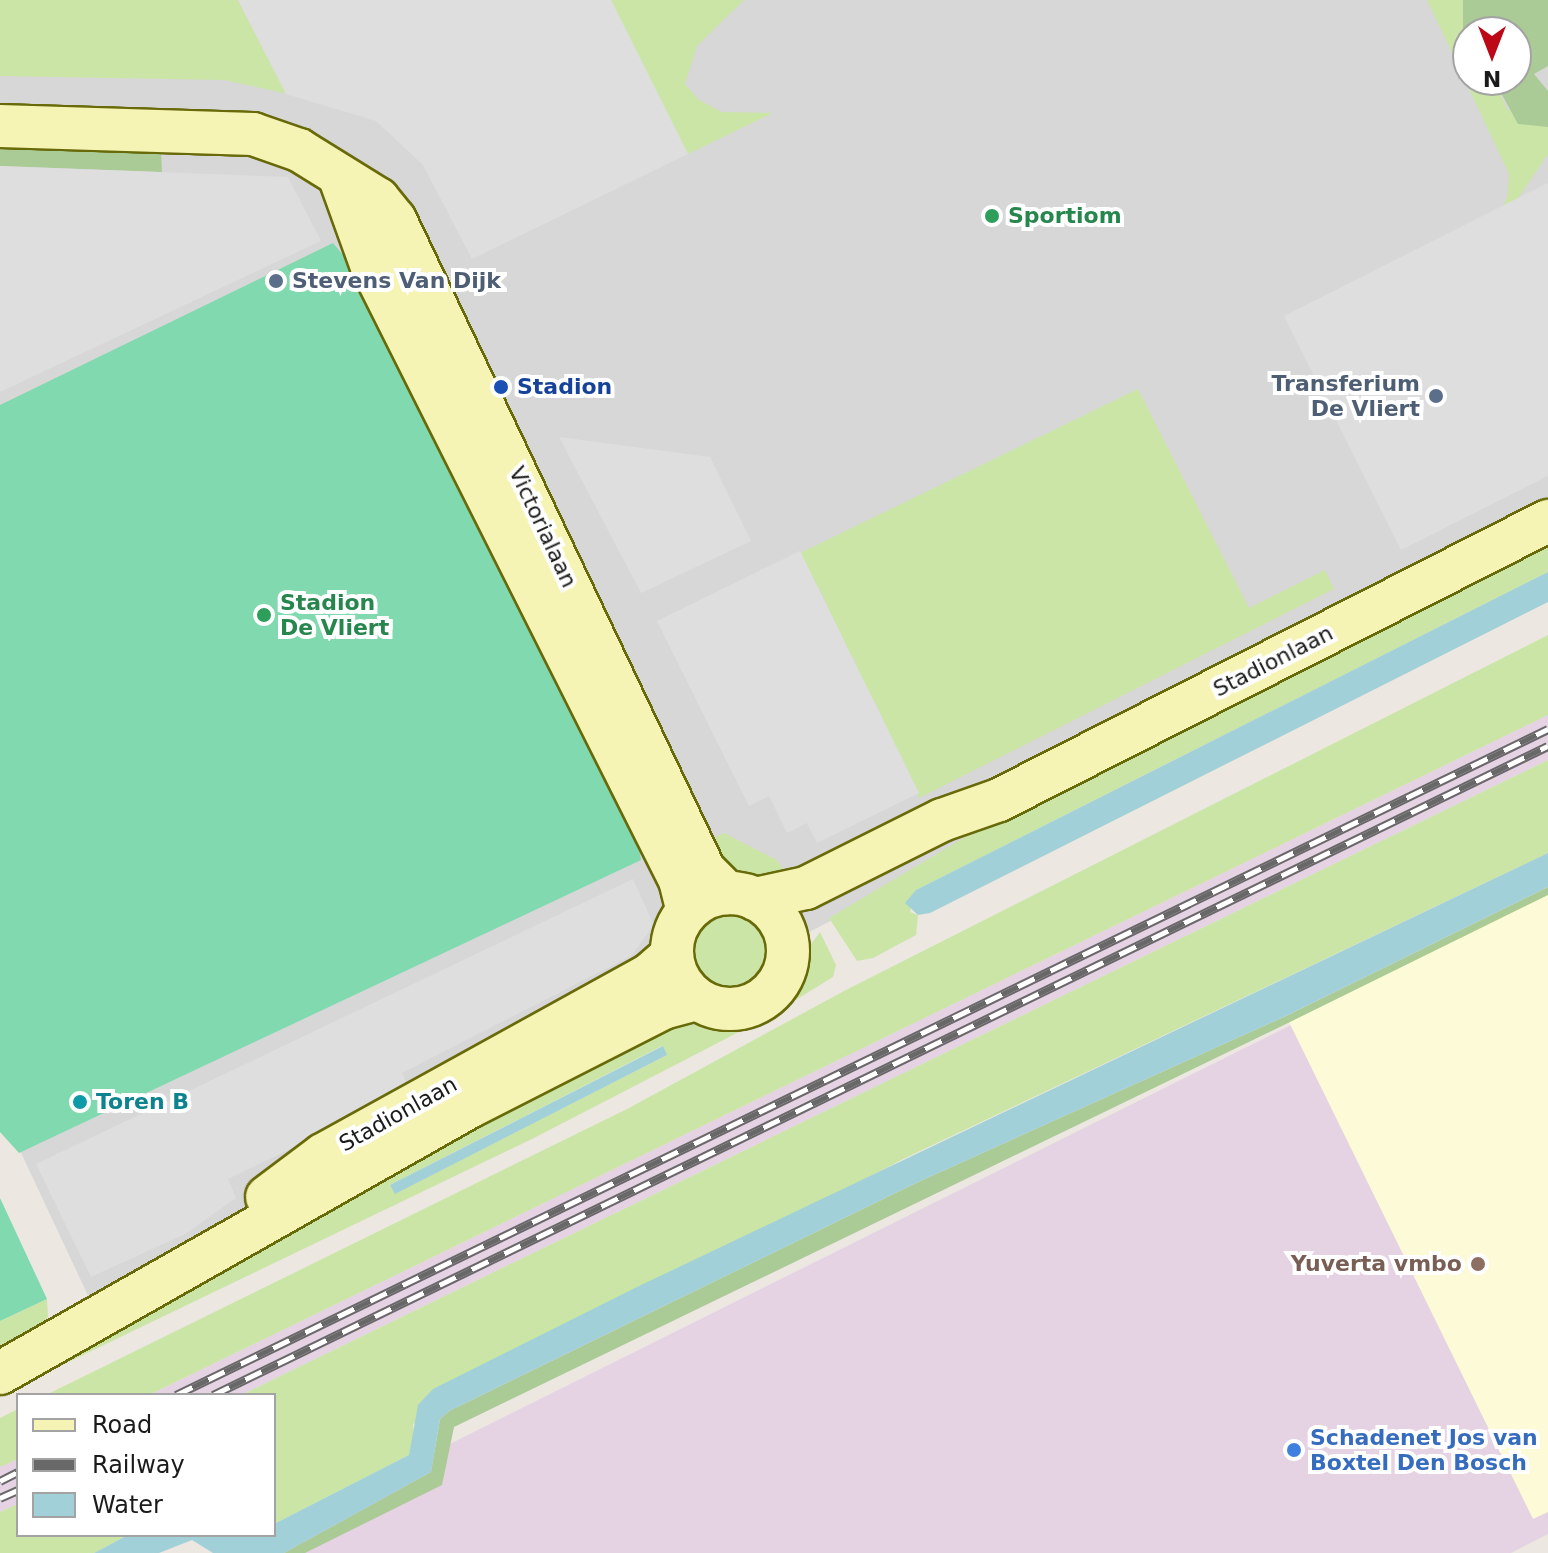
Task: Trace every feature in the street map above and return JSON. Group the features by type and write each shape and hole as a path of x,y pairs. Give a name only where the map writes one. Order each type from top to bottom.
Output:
{"main road":[{"name":"Victorialaan","path":"0,126 253,134 299,150 340,178 361,184 395,220 704,870 741,896"},
{"name":"Victorialaan","path":"340,178 372,267 680,880 688,911"},
{"name":"Stadionlaan","path":"741,896 806,888 942,820 999,800 1548,521"},
{"name":"Stadionlaan","path":"788,950 818,913 951,836 999,800"},
{"path":"741,896 772,911 788,950 778,984 749,1006 731,1009 696,999 675,972 672,955 675,931 688,911 741,896"},
{"name":"Stadionlaan","path":"138,1294 323,1155 649,975 672,955"},
{"name":"Stadionlaan","path":"0,1373 469,1107 663,1008 696,999"}],"shaded area":[{"path":"0,0 1548,0 1548,549 92,1304 0,1108"},
{"path":"238,0 611,0 688,154 472,259 423,165 376,121 286,94"},
{"path":"0,166 288,177 321,241 0,392"},
{"name":"Transferium De Vliert","path":"1548,183 1548,476 1401,550 1284,316"},
{"path":"559,437 710,457 751,541 641,593"},
{"path":"800,551 919,793 817,843 807,823 787,833 769,796 749,806 657,621"},
{"path":"1548,715 1548,760 245,1393 153,1393"},
{"path":"633,879 654,925 631,956 402,1073 410,1091 228,1179 236,1198 185,1234 91,1277 36,1164"},
{"name":"Yuverta vmbo","path":"1548,887 1548,1512 1533,1519 1286,1016"},
{"path":"1548,897 1548,1534 1511,1553 231,1553 263,1537 276,1537 276,1531"},
{"path":"16,1460 16,1505 0,1512 0,1467"}],"green space":[{"path":"0,0 238,0 286,93 296,87 376,121 338,105 224,80 0,76"},
{"path":"611,0 744,0 697,46 685,84 699,100 722,112 773,113 688,154"},
{"path":"1427,0 1463,0 1464,16 1452,16 1452,53"},
{"path":"1463,0 1548,0 1548,66 1534,74 1548,91 1548,127 1518,124 1503,96 1532,96 1532,16 1463,16"},
{"path":"1472,96 1501,96 1507,109 1548,127 1548,154 1492,237 1508,194 1509,174"},
{"path":"0,141 161,151 162,172 0,166"},
{"name":"Stadion De Vliert","path":"333,243 354,268 635,825 641,860 19,1153 0,1132 0,405"},
{"path":"1138,389 1249,608 1325,570 1334,589 919,798 900,754 891,757 876,724 883,719 874,700 867,701 852,664 856,662 821,612 828,607 819,588 812,590 798,554"},
{"path":"1548,537 1548,572 916,890 910,912 918,915 916,935 873,958 857,961 829,918 1021,804"},
{"path":"1548,635 1548,715 153,1393 50,1393 629,1108 844,991"},
{"path":"1548,760 1548,853 903,1159 413,1424 415,1447 409,1455 276,1523 276,1393 245,1393"},
{"path":"724,833 777,860 793,883 762,888 731,878 704,842"},
{"path":"1548,887 1548,895 454,1427 442,1485 305,1553 284,1553 431,1472 440,1419 449,1411 916,1183 1286,1016"},
{"path":"729,912 744,915 757,924 766,937 769,952 766,967 757,980 744,989 729,992 714,989 701,980 692,967 689,952 692,937 701,924 714,915"},
{"path":"820,932 836,965 833,977 768,1017 534,1138 0,1395 0,1389 395,1157 687,1013 727,1025 756,1022 781,1005 794,988 806,951","holes":["662,1046 667,1055 396,1193 390,1185"]},
{"path":"0,1198 47,1299 0,1321"},
{"path":"47,1299 48,1317 37,1329 0,1347 0,1321"},
{"path":"16,1410 16,1460 0,1467 0,1418"},
{"path":"16,1505 16,1537 124,1537 94,1553 0,1553 0,1512"}],"water":[{"path":"1548,572 1548,602 930,913 918,915 905,903 916,890"},
{"path":"1548,853 1548,887 1286,1016 916,1183 449,1411 440,1419 431,1472 284,1553 213,1553 192,1540 159,1553 94,1553 124,1537 276,1537 276,1523 409,1455 418,1405 433,1389 637,1287"},
{"path":"663,1046 667,1055 395,1194 390,1185"}],"railway":[{"path":"180,1393 1548,729"},
{"path":"217,1393 1548,746"},
{"path":"0,1481 16,1473"},
{"path":"0,1498 16,1491"}],"place":[{"name":"Sportiom","path":"992,216"},
{"name":"Stevens Van Dijk","path":"276,281"},
{"name":"Stadion","path":"501,387"},
{"name":"Transferium De Vliert","path":"1436,396"},
{"name":"Stadion De Vliert","path":"264,615"},
{"name":"Toren B","path":"80,1102"},
{"name":"Yuverta vmbo","path":"1478,1264"},
{"name":"Schadenet Jos van Boxtel Den Bosch","path":"1294,1450"}]}
